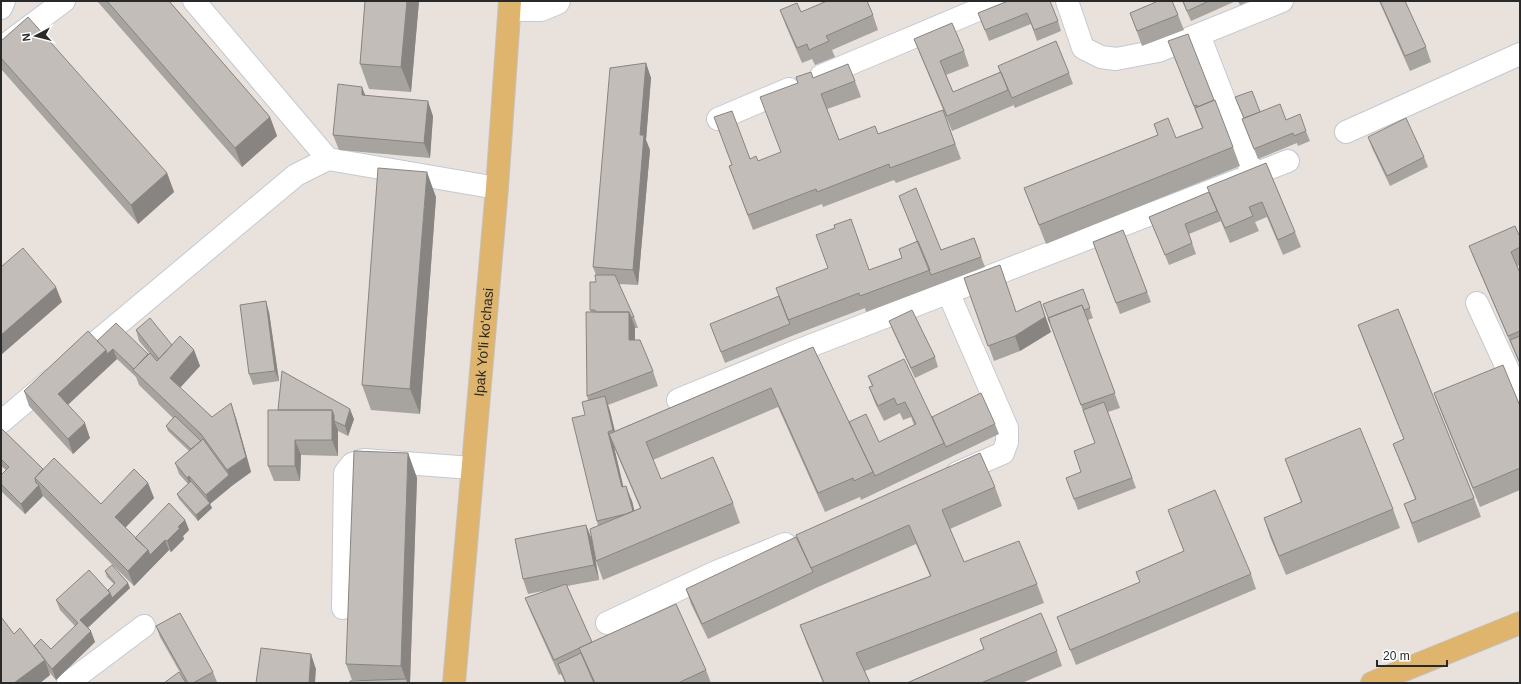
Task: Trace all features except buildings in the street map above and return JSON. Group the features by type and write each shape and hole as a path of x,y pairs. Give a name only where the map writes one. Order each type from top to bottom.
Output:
{"main road":[{"name":"Ipak Yo'li ko'chasi","path":"454,683 497,188 510,6"},
{"path":"1372,683 1520,623"}],"street":[{"path":"1,8 4,1"},
{"path":"1,48 64,1"},
{"path":"194,1 328,159"},
{"path":"510,6 541,10 558,3 559,1"},
{"path":"718,120 999,1"},
{"path":"1067,1 1083,48 1101,57 1116,59 1158,51 1282,1"},
{"path":"1199,35 1253,174"},
{"path":"1346,132 1520,54"},
{"path":"1,422 296,175 328,159 497,188"},
{"path":"678,400 797,351 1288,161"},
{"path":"938,481 1003,453 1007,442 1007,428 948,292"},
{"path":"1477,303 1520,396"},
{"path":"343,608 345,473 352,464 364,460 472,468"},
{"path":"607,623 716,572 804,536"},
{"path":"68,683 144,626"}]}
